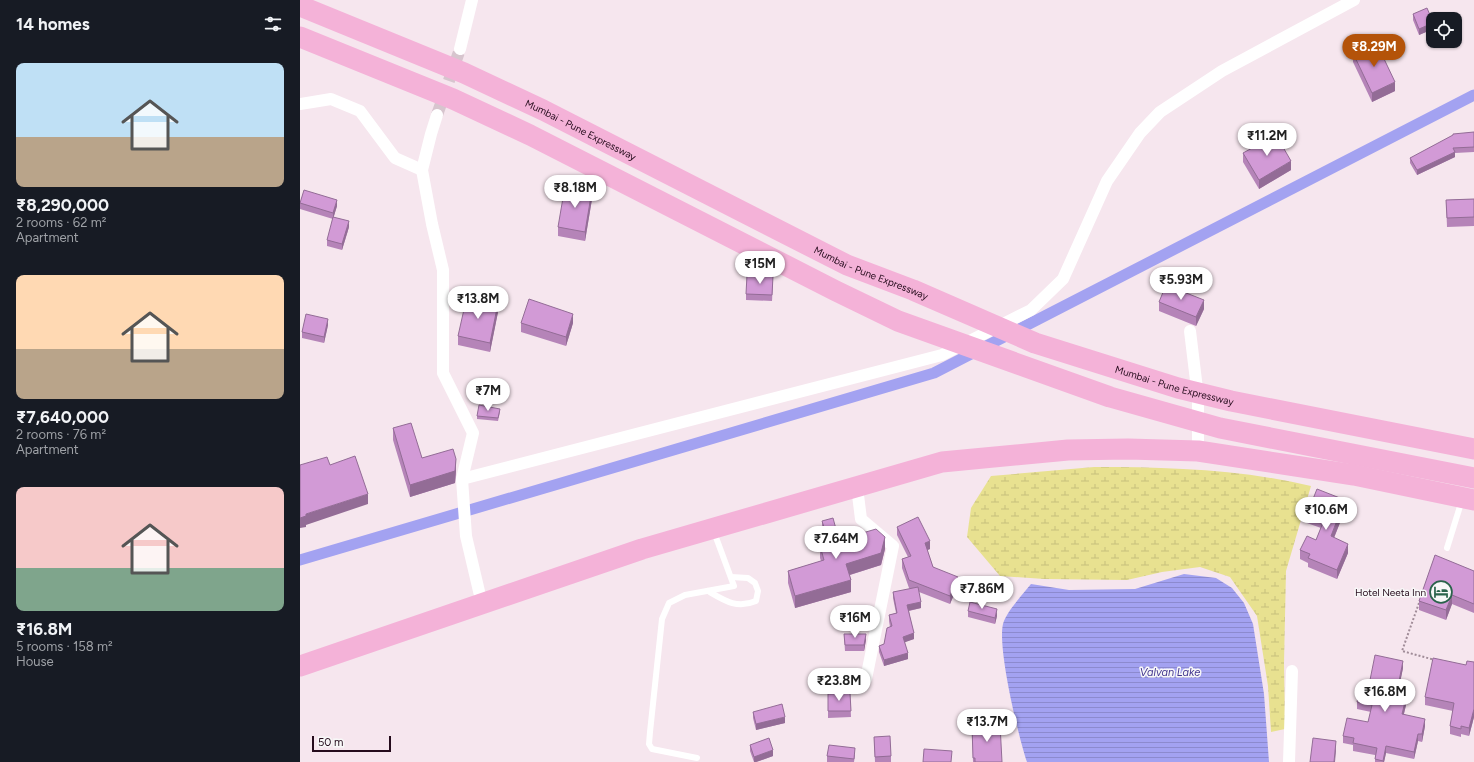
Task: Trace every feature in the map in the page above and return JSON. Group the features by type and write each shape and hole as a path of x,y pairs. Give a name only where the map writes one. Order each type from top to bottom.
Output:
{"highway":[{"name":"Mumbai - Pune Expressway","path":"300,6 428,58 543,110 847,265 913,290 1035,343 1178,388 1231,401 1474,449"},
{"path":"300,37 414,83 530,135 822,284 898,321 1110,397 1220,428 1474,478"},
{"path":"300,666 642,549 942,462 1068,450 1128,448 1198,451 1354,475 1468,498"}],"street":[{"path":"460,49 472,0"},
{"path":"462,479 942,356 1031,310 1063,279 1107,181 1140,133 1160,112 1222,71 1354,0"},
{"path":"300,104 331,99 360,111 395,158 422,170"},
{"path":"437,115 430,134 422,170 432,224 443,270 443,373 473,433 462,479 466,536 482,604"},
{"path":"1190,332 1198,397 1198,451"},
{"path":"857,487 861,519 894,546 866,679"},
{"path":"1289,762 1292,671"}],"lane":[{"path":"1447,548 1468,498"},
{"path":"697,758 652,749 649,744 662,619 669,603 685,595 734,586 713,529"},
{"path":"708,591 733,605 746,605 756,601 758,591 755,583 748,578 731,577"}],"path":[{"path":"1421,598 1402,651 1440,662"}],"green space":[{"path":"1094,467 1203,470 1284,480 1311,486 1286,571 1284,663 1285,729 1271,732 1268,686 1257,616 1230,577 1200,567 1162,572 1127,580 1044,579 1000,576 967,537 971,508 991,476"}],"water":[{"name":"Valvan Lake","path":"1184,574 1216,578 1232,588 1244,603 1253,624 1264,694 1269,762 1027,762 1009,690 1005,668 1002,632 1006,616 1031,584 1069,590 1135,589"}],"building":[{"path":"1427,8 1429,12 1426,12 1426,26 1419,29 1413,14"},
{"path":"1376,42 1395,82 1372,93 1353,53"},
{"path":"1474,132 1474,147 1453,148 1455,152 1417,170 1410,158 1453,134"},
{"path":"1276,135 1291,161 1259,180 1243,153"},
{"path":"565,186 592,190 585,232 558,227"},
{"path":"304,190 337,200 333,213 300,203"},
{"path":"1474,199 1474,217 1447,218 1446,200"},
{"path":"333,217 349,221 342,244 327,240"},
{"path":"747,275 773,276 772,295 746,294"},
{"path":"1166,285 1204,300 1196,317 1159,302"},
{"path":"467,296 498,303 490,343 458,336"},
{"path":"529,299 573,314 566,337 521,323"},
{"path":"306,314 328,319 324,337 302,332"},
{"path":"479,405 500,409 498,418 477,416"},
{"path":"411,423 422,458 453,449 456,459 455,471 410,485 393,428"},
{"path":"355,456 368,494 306,514 306,516 300,518 300,465 327,457 330,465"},
{"path":"1317,489 1345,500 1331,536 1348,544 1337,570 1308,558 1310,554 1300,550 1307,536 1316,540 1324,520 1307,514"},
{"path":"918,517 930,541 925,543 933,567 958,577 950,596 909,580 902,559 911,556 897,527"},
{"path":"833,518 839,540 876,529 885,537 881,553 846,564 851,580 795,596 788,571 824,560 820,546 829,543 822,521"},
{"path":"1435,555 1474,571 1474,604 1452,595 1446,610 1419,601"},
{"path":"918,587 921,602 907,605 914,633 903,637 908,653 884,660 879,646 884,644 887,628 892,626 889,615 897,613 893,592"},
{"path":"970,602 997,609 995,618 968,611"},
{"path":"844,634 866,634 864,645 845,645"},
{"path":"1375,655 1403,661 1396,696 1406,698 1402,714 1425,719 1422,734 1418,734 1414,752 1386,746 1383,761 1375,759 1377,748 1353,743 1354,738 1343,736 1347,718 1368,722 1372,705 1357,702 1360,689 1368,690"},
{"path":"1433,658 1466,665 1467,661 1474,662 1474,709 1469,728 1461,726 1461,729 1450,726 1454,703 1425,697"},
{"path":"850,693 851,711 828,711 828,694"},
{"path":"782,704 785,717 756,724 753,712"},
{"path":"1000,724 1002,762 975,762 975,758 973,758 972,726"},
{"path":"890,736 891,756 875,757 874,737"},
{"path":"769,738 773,750 754,757 750,745"},
{"path":"1313,738 1336,741 1334,762 1310,762"},
{"path":"829,745 855,748 854,759 827,756"},
{"path":"924,749 952,751 951,762 923,762"}],"waterway":[{"path":"300,560 934,373 1474,95"}],"tunnel":[{"path":"437,115 460,49"}],"place":[{"name":"Hotel Neeta Inn","path":"1441,592"}]}
